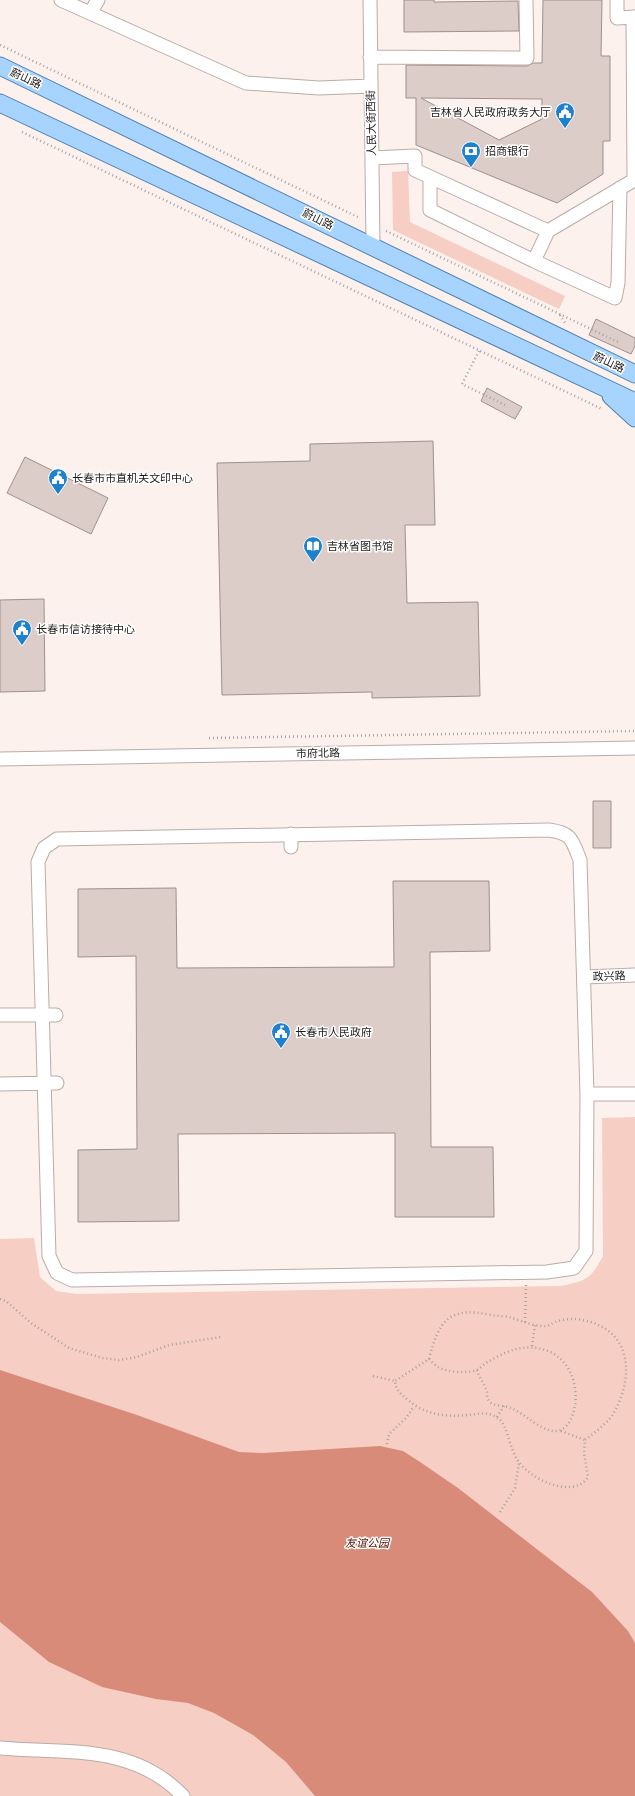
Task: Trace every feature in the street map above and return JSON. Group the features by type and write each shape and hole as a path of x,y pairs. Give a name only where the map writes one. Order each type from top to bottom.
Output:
{"main road":[{"name":"蔚山路","path":"0,66 635,374"},
{"path":"0,103 344,266 594,381 635,402"},
{"path":"602,358 635,366"},
{"path":"594,381 635,418"}],"street":[{"path":"61,0 246,83 318,88 371,86"},
{"path":"90,13 98,0"},
{"name":"人民大街西街","path":"370,0 373,246"},
{"path":"370,57 527,58 526,0"},
{"path":"534,261 548,231 634,180 634,17 618,18 618,0"},
{"path":"372,158 415,156 415,170 548,231"},
{"path":"430,177 430,210 534,261 615,298 618,283 620,188"},
{"name":"市府北路","path":"0,759 635,748"},
{"path":"549,830 563,832 572,839 580,860 584,977 580,1039 587,1094 586,1251 574,1268 547,1272 72,1280 57,1273 49,1256 38,862 44,848 57,839 291,841 549,830"},
{"name":"政兴路","path":"584,977 635,975"},
{"path":"0,1015 56,1015"},
{"path":"0,1084 57,1083"},
{"path":"587,1094 635,1094"},
{"path":"0,1748 72,1751 123,1760 137,1764 157,1775 183,1796"}],"path":[{"path":"0,45 618,342"},
{"path":"22,131 607,411"},
{"path":"479,351 462,384 504,405"},
{"path":"209,738 635,731"},
{"path":"525,1322 526,1272"},
{"path":"0,1299 6,1301 31,1323 69,1348 102,1358 119,1360 137,1357 169,1345 221,1337"},
{"path":"373,1376 395,1381 429,1359 442,1324 455,1314 469,1311 511,1318 548,1327 554,1322 568,1319 581,1320 606,1329 621,1342 626,1352 627,1376 620,1402 611,1417 585,1440 584,1453 588,1477 584,1483 576,1486 554,1485 535,1478 519,1462 510,1446 506,1430 502,1422 497,1417 480,1413 468,1415 441,1415 414,1406 399,1393 396,1388 395,1381"},
{"path":"532,1346 535,1325"},
{"path":"429,1359 438,1367 447,1370 469,1371 478,1370 486,1363 507,1352 532,1346 543,1348 564,1361 570,1369 575,1389 574,1411 565,1428 560,1431"},
{"path":"478,1370 485,1387 488,1400 492,1403 512,1408 539,1427 552,1431 560,1431 585,1440"},
{"path":"497,1417 504,1405"},
{"path":"387,1444 389,1434 407,1417 414,1406"},
{"path":"500,1512 515,1488 519,1462"}],"green space":[{"path":"408,171 410,222 565,296 559,309 393,230 392,172"},
{"name":"友谊公园","path":"635,1117 635,1796 0,1796 0,1239 34,1238 40,1277 56,1291 76,1294 561,1286 587,1278 595,1270 603,1256 602,1118"}],"shaded area":[{"path":"0,1370 137,1415 239,1452 263,1453 380,1446 403,1451 420,1462 458,1488 592,1592 628,1631 635,1643 635,1796 315,1796 286,1762 253,1735 214,1713 188,1703 156,1699 102,1687 49,1662 0,1622"}],"building":[{"path":"404,0 434,0 434,2 518,1 519,31 404,32"},
{"name":"吉林省人民政府政务大厅","path":"543,0 602,0 601,56 610,56 610,141 603,141 603,174 557,203 416,145 416,98 406,98 406,65 527,66 533,63 542,63","holes":["421,98 542,99 542,119 499,140"]},
{"path":"596,319 635,338 635,346 631,354 589,335"},
{"path":"487,388 522,407 515,419 481,401"},
{"name":"吉林省图书馆","path":"433,441 435,525 405,525 407,603 478,602 480,696 372,698 372,692 222,695 217,463 310,461 310,444"},
{"name":"长春市市直机关文印中心","path":"25,457 108,498 91,534 7,493"},
{"name":"长春市信访接待中心","path":"44,599 45,691 0,692 0,600"},
{"path":"593,801 611,801 611,848 593,848"},
{"name":"长春市人民政府","path":"393,881 489,881 490,951 430,952 431,1147 493,1147 494,1217 395,1217 395,1133 178,1134 179,1221 78,1222 78,1150 137,1149 136,956 78,957 78,889 176,888 177,968 394,967"}],"place":[{"name":"吉林省人民政府政务大厅","path":"565,129"},
{"name":"招商银行","path":"471,168"},
{"name":"长春市市直机关文印中心","path":"58,495"},
{"name":"吉林省图书馆","path":"313,563"},
{"name":"长春市信访接待中心","path":"22,646"},
{"name":"长春市人民政府","path":"281,1049"}]}
